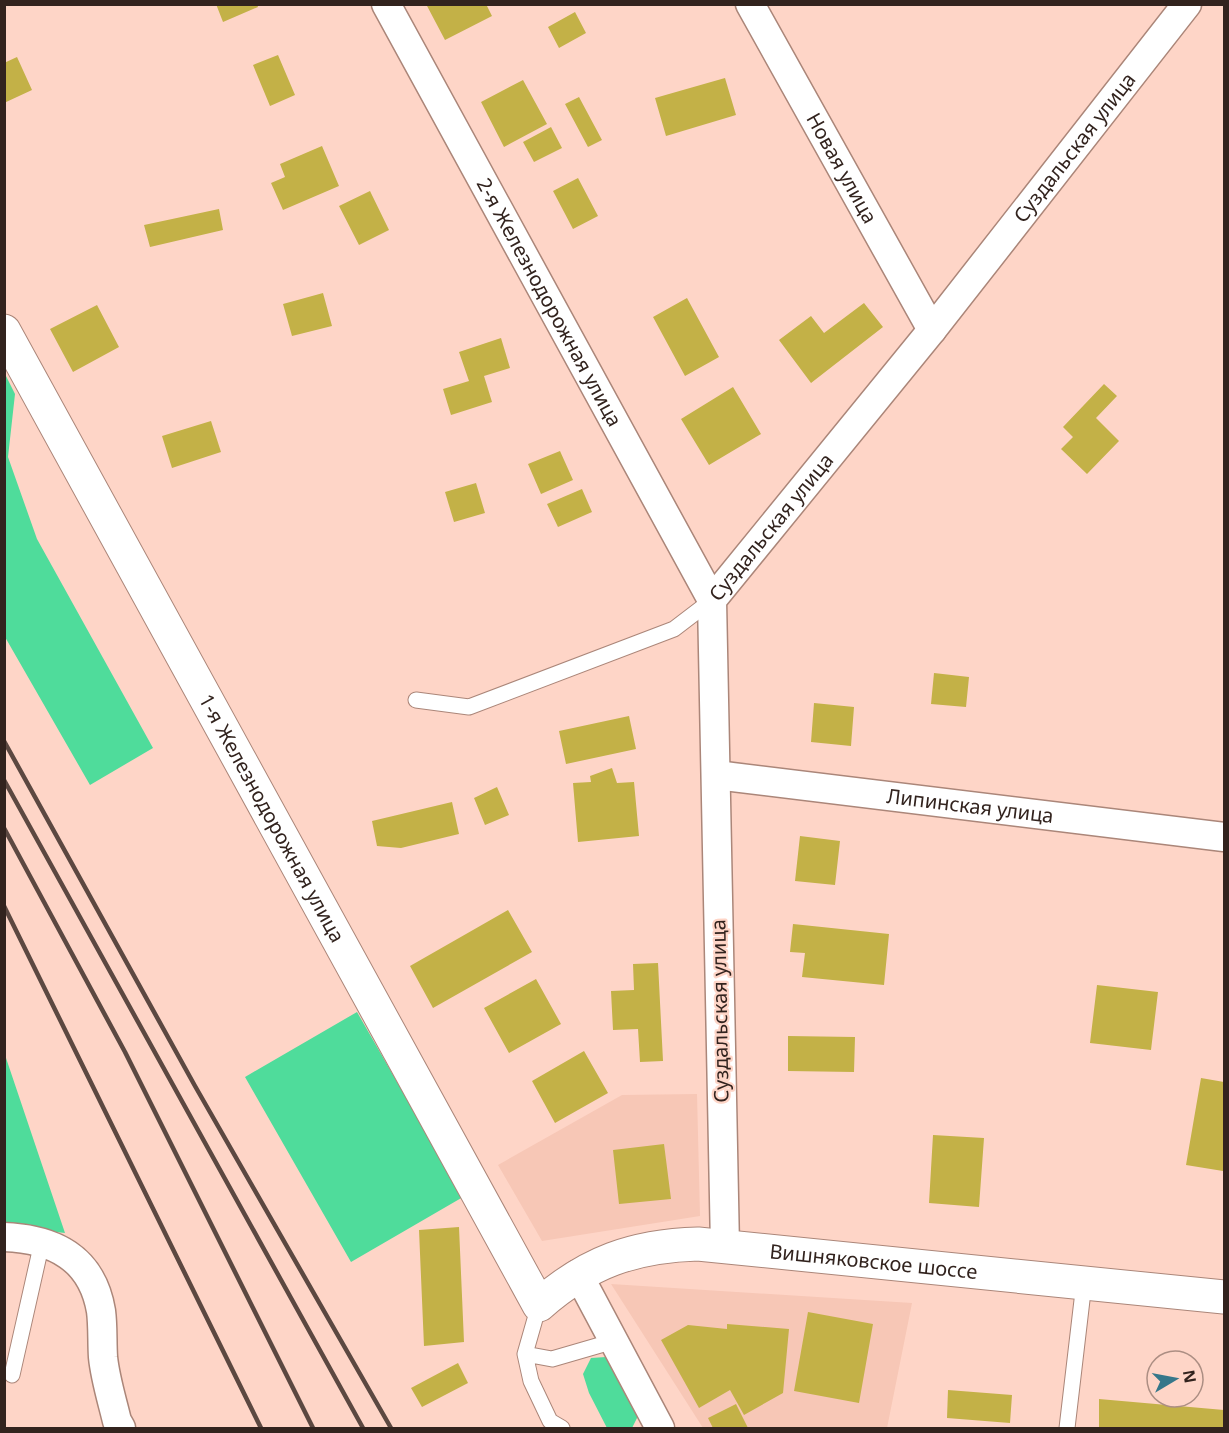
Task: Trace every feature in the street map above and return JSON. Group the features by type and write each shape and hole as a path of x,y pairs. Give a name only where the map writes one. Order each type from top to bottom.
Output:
{"street":[{"name":"2-я Железнодорожная улица","path":"387,4 712,600"},
{"name":"Новая улица","path":"750,4 932,330"},
{"name":"Суздальская улица","path":"725,1247 712,600 932,330 1187,4"},
{"name":"1-я Железнодорожная улица","path":"4,332 289,868 539,1305"},
{"name":"Липинская улица","path":"716,775 1224,837"},
{"path":"4,1237 31,1238 77,1260 95,1287 101,1311 104,1359 121,1428"},
{"name":"Вишняковское шоссе","path":"539,1305 578,1274 612,1258 640,1250 672,1245 725,1247 1224,1297"},
{"path":"578,1274 660,1428"}],"lane":[{"path":"416,700 469,707 674,629 712,600"},
{"path":"12,1375 42,1242"},
{"path":"1067,1428 1084,1283"},
{"path":"539,1305 525,1354 531,1381 550,1421 562,1428"},
{"path":"525,1354 552,1359 614,1341"}],"shaded area":[{"path":"697,1094 700,1216 542,1241 498,1165 622,1095"},
{"path":"611,1284 912,1303 887,1428 703,1428"}],"green space":[{"path":"5,374 15,394 8,457 37,539 153,748 90,785 5,637"},
{"path":"357,1012 463,1197 351,1262 245,1077"},
{"path":"5,1055 65,1233 5,1226"},
{"path":"606,1357 638,1416 632,1428 607,1428 589,1393 583,1374 591,1358"}],"building":[{"path":"216,4 257,4 258,7 223,22"},
{"path":"426,4 486,4 492,16 445,40"},
{"path":"575,12 586,33 559,48 548,27"},
{"path":"278,55 295,95 270,106 253,65"},
{"path":"17,57 32,90 4,103 4,63"},
{"path":"725,78 736,115 666,136 655,98"},
{"path":"523,80 547,124 504,147 481,102"},
{"path":"579,97 602,140 588,147 565,104"},
{"path":"551,127 562,148 534,162 523,142"},
{"path":"322,146 339,186 283,210 271,183 285,177 280,164"},
{"path":"578,178 598,216 573,229 553,191"},
{"path":"370,191 389,230 359,245 339,206"},
{"path":"219,209 223,230 150,247 144,225"},
{"path":"323,293 332,326 292,336 283,304"},
{"path":"687,298 719,357 685,376 653,317"},
{"path":"864,303 883,327 811,383 779,340 811,316 824,333"},
{"path":"97,305 119,347 73,372 50,329"},
{"path":"501,338 510,368 484,376 492,402 451,415 443,389 469,381 459,352"},
{"path":"1104,384 1117,396 1096,418 1119,441 1087,474 1061,449 1073,437 1063,427"},
{"path":"733,387 761,434 709,465 681,419"},
{"path":"211,421 221,452 172,468 162,436"},
{"path":"560,451 573,480 541,494 528,464"},
{"path":"476,483 485,513 454,522 445,492"},
{"path":"582,489 592,512 558,527 547,504"},
{"path":"934,673 969,677 966,707 931,704"},
{"path":"814,703 854,707 851,746 811,742"},
{"path":"629,716 636,749 566,764 559,731"},
{"path":"612,768 617,783 634,782 639,836 578,842 573,783 591,782 590,776"},
{"path":"497,787 509,815 485,825 474,798"},
{"path":"452,802 459,834 401,848 377,846 372,821"},
{"path":"800,836 840,841 835,885 795,881"},
{"path":"508,910 532,952 433,1008 410,966"},
{"path":"793,924 889,934 884,985 802,977 805,953 790,952"},
{"path":"658,963 663,1061 640,1062 638,1029 613,1030 611,991 634,990 633,964"},
{"path":"536,979 561,1024 509,1053 484,1008"},
{"path":"1097,985 1158,992 1151,1050 1090,1043"},
{"path":"788,1036 855,1037 854,1072 788,1071"},
{"path":"584,1051 608,1093 555,1123 532,1081"},
{"path":"1201,1078 1224,1082 1223,1171 1186,1165"},
{"path":"933,1135 984,1138 979,1207 929,1203"},
{"path":"664,1144 671,1199 619,1204 613,1150"},
{"path":"459,1227 464,1342 424,1346 419,1230"},
{"path":"808,1312 873,1324 859,1403 794,1391"},
{"path":"727,1324 789,1329 783,1393 744,1415 730,1390 699,1408 661,1340 688,1325 727,1329"},
{"path":"458,1363 468,1383 422,1407 411,1388"},
{"path":"948,1390 1012,1395 1010,1423 947,1418"},
{"path":"1099,1399 1145,1403 1145,1409 1224,1410 1224,1428 1099,1428"},
{"path":"736,1404 748,1428 713,1428 708,1418"}],"railway":[{"path":"4,741 195,1086 391,1428"},
{"path":"4,780 363,1428"},
{"path":"4,828 125,1052 313,1428"},
{"path":"4,906 261,1428"}]}
